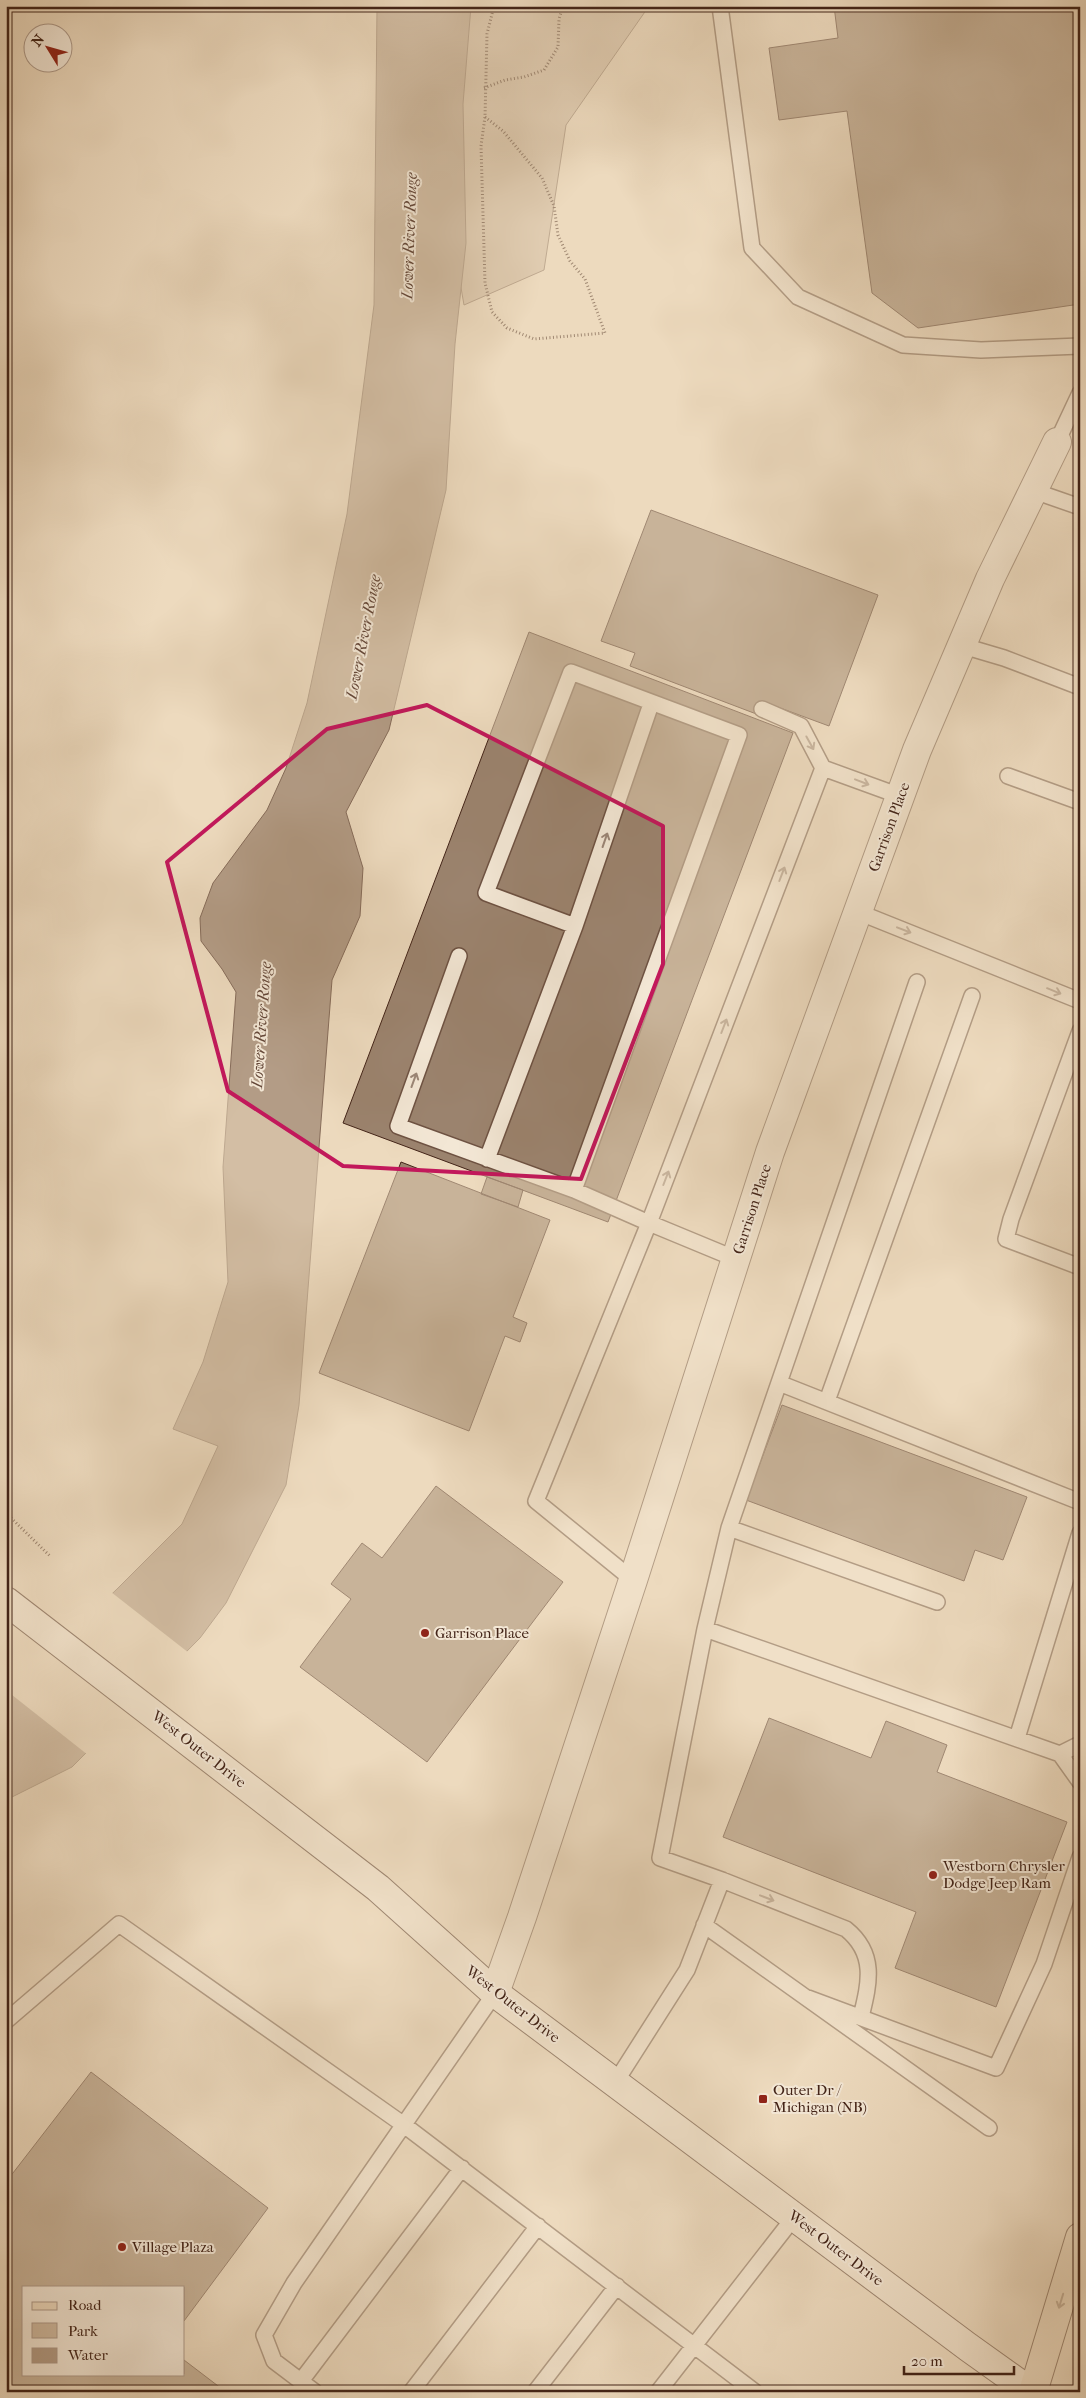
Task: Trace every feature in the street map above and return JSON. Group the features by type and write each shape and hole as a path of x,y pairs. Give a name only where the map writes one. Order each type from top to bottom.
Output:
{"main road":[{"path":"1032,2392 1080,2237"}],"street":[{"name":"Garrison Place","path":"495,1993 522,1917 633,1580 770,1152 900,796 960,645 1057,442"},
{"name":"West Outer Drive","path":"11,1605 378,1888 495,1993 968,2347 1032,2392"}],"lane":[{"path":"720,6 752,248 798,298 903,345 981,350 1080,346"},
{"path":"1057,442 1080,393"},
{"path":"1034,491 1080,507"},
{"path":"960,645 997,656 1080,687"},
{"path":"574,926 486,893 571,672 651,704 738,735 574,1190"},
{"path":"487,1159 589,886 651,704"},
{"path":"762,708 800,726 824,768 900,796"},
{"path":"633,1580 536,1501 649,1224 824,768"},
{"path":"1008,776 1080,802"},
{"path":"858,912 1080,1002"},
{"path":"459,956 398,1126 574,1190 736,1260"},
{"path":"861,2017 870,1979 866,1957 857,1937 846,1929 722,1880 660,1858 705,1629 730,1528 917,982"},
{"path":"826,1401 972,996"},
{"path":"1078,1040 1011,1220 1006,1239 1080,1267"},
{"path":"779,1383 1080,1502"},
{"path":"730,1528 937,1602"},
{"path":"1017,1738 1080,1533"},
{"path":"705,1629 1060,1754 1080,1782"},
{"path":"1060,1754 1080,1744"},
{"path":"808,1998 996,2068 1044,1964 1080,1858"},
{"path":"615,2083 687,1970 722,1880"},
{"path":"6,2021 119,1924 404,2125 755,2392"},
{"path":"704,1925 989,2128"},
{"path":"315,2392 274,2361 264,2335 294,2283 495,1993"},
{"path":"301,2381 462,2168"},
{"path":"658,2392 795,2216"},
{"path":"411,2392 538,2226"},
{"path":"535,2392 617,2286"}],"path":[{"path":"485,118 502,132 542,178 554,206 558,235 570,261 586,279 605,333 534,339 507,328 492,312 485,283 481,146 485,118 484,88 487,34 494,6"},
{"path":"484,88 505,80 524,77 544,70 558,47 559,20 563,6"},
{"path":"6,1513 51,1558"}],"highlighted area":[{"path":"427,705 663,826 663,964 581,1179 343,1166 228,1091 167,862 327,729"}],"green space":[{"path":"456,6 649,6 566,125 544,270 464,305 451,230"}],"water":[{"name":"Lower River Rouge","path":"377,6 471,6 463,104 466,243 455,344 446,490 389,730 346,812 363,868 360,916 332,980 299,1405 286,1485 226,1603 200,1638 72,1767 6,1800 6,1695 182,1524 218,1446 173,1429 203,1362 228,1282 223,1167 236,992 201,941 200,918 213,883 267,810 286,768 307,703 347,514 374,305"}],"pier":[{"path":"111,1592 189,1653 88,1755 7,1691"}],"building":[{"path":"834,6 1080,6 1080,304 918,328 872,293 847,111 779,120 769,48 838,38"},
{"path":"651,510 878,595 829,726 764,702 759,715 630,666 635,653 601,641"},
{"path":"529,632 793,733 608,1222 343,1123"},
{"path":"401,1162 550,1220 513,1317 527,1323 520,1342 505,1336 469,1431 319,1373"},
{"path":"487,1177 523,1190 518,1207 481,1194"},
{"path":"782,1405 1027,1497 1003,1560 975,1550 964,1581 746,1500"},
{"name":"Garrison Place","path":"436,1486 563,1582 427,1762 300,1667 351,1599 331,1584 362,1543 382,1558"},
{"name":"Westborn Chrysler Dodge Jeep Ram","path":"769,1718 871,1758 886,1721 947,1745 937,1772 1067,1822 996,2007 895,1968 916,1912 723,1837"},
{"name":"Village Plaza","path":"91,2072 268,2208 185,2320 185,2286 22,2286 22,2376 185,2376 185,2361 226,2392 6,2392 6,2182"}],"place":[{"name":"Garrison Place","path":"425,1633"},
{"name":"Westborn Chrysler Dodge Jeep Ram","path":"933,1875"},
{"name":"Outer Dr / Michigan (NB)","path":"763,2099"},
{"name":"Village Plaza","path":"122,2247"}]}
